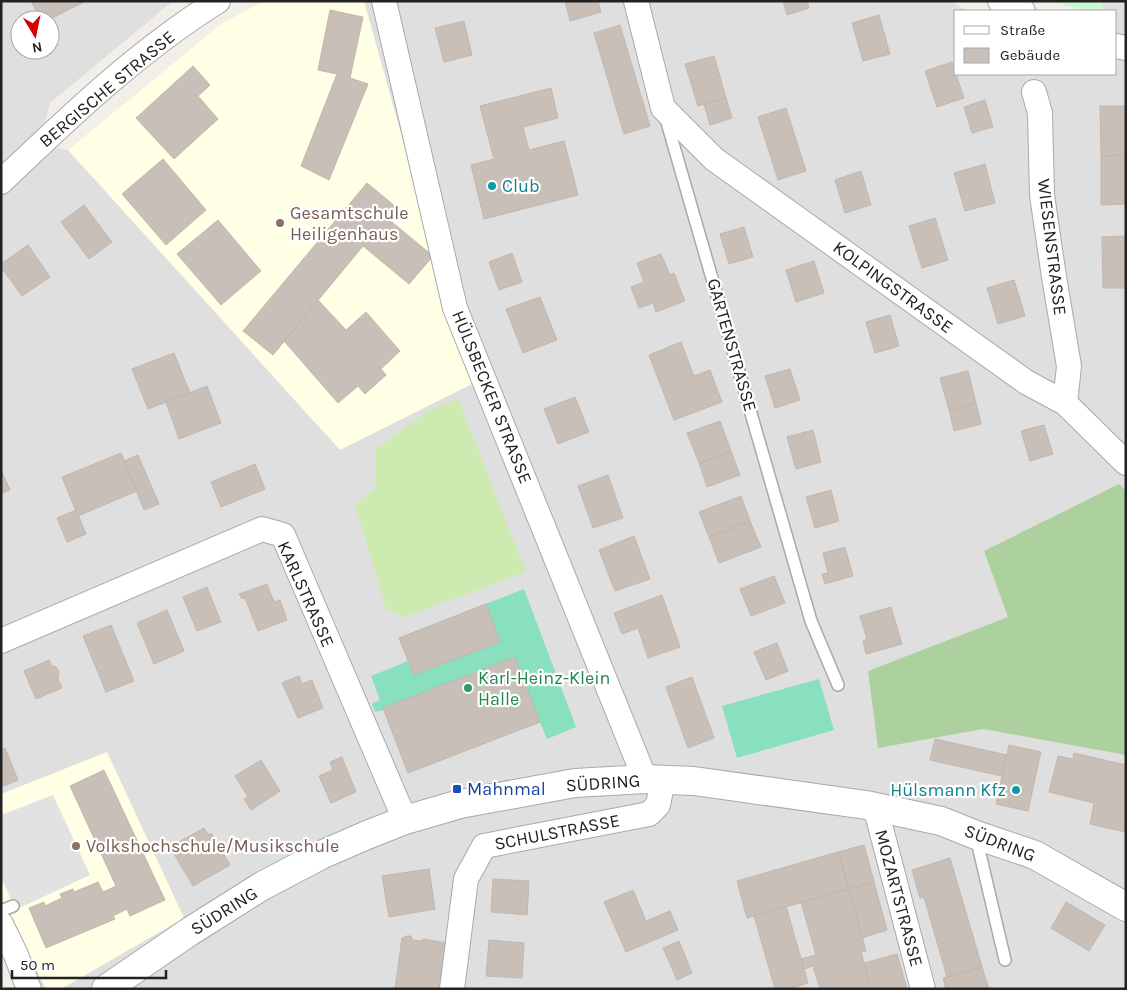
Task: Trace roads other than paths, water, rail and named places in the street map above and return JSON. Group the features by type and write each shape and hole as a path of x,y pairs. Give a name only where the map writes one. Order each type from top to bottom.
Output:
{"street":[{"name":"BERGISCHE STRASSE","path":"1,182 117,76 170,34 218,1"},
{"name":"HÜLSBECKER STRASSE","path":"384,1 455,308 654,780"},
{"name":"GARTENSTRASSE","path":"636,1 663,108"},
{"path":"1000,1 1021,10"},
{"name":"WIESENSTRASSE","path":"1034,92 1040,113 1042,195 1069,366 1065,403"},
{"name":"KOLPINGSTRASSE","path":"663,108 714,160 1026,382 1065,403 1126,463"},
{"name":"KARLSTRASSE","path":"1,641 262,529 282,535 405,820"},
{"name":"SÜDRING","path":"106,989 189,932 262,886 321,855 405,820 460,804 575,783 654,780 703,782 875,806 941,821 1035,855 1126,907"},
{"name":"SCHULSTRASSE","path":"452,989 466,879 484,846 649,814 658,805 654,780"},
{"name":"MOZARTSTRASSE","path":"875,806 923,989"},
{"path":"7,915 16,955 29,989"}],"lane":[{"name":"GARTENSTRASSE","path":"663,108 811,621 838,685"},
{"path":"976,835 1005,960"},
{"path":"1,912 7,915"}],"place":[{"name":"Club","path":"492,186"},
{"name":"Gesamtschule Heiligenhaus","path":"280,223"},
{"name":"Karl-Heinz-Klein Halle","path":"468,688"},
{"name":"Mahnmal","path":"457,789"},
{"name":"Hülsmann Kfz","path":"1016,790"},
{"name":"Volkshochschule/Musikschule","path":"76,846"}]}
